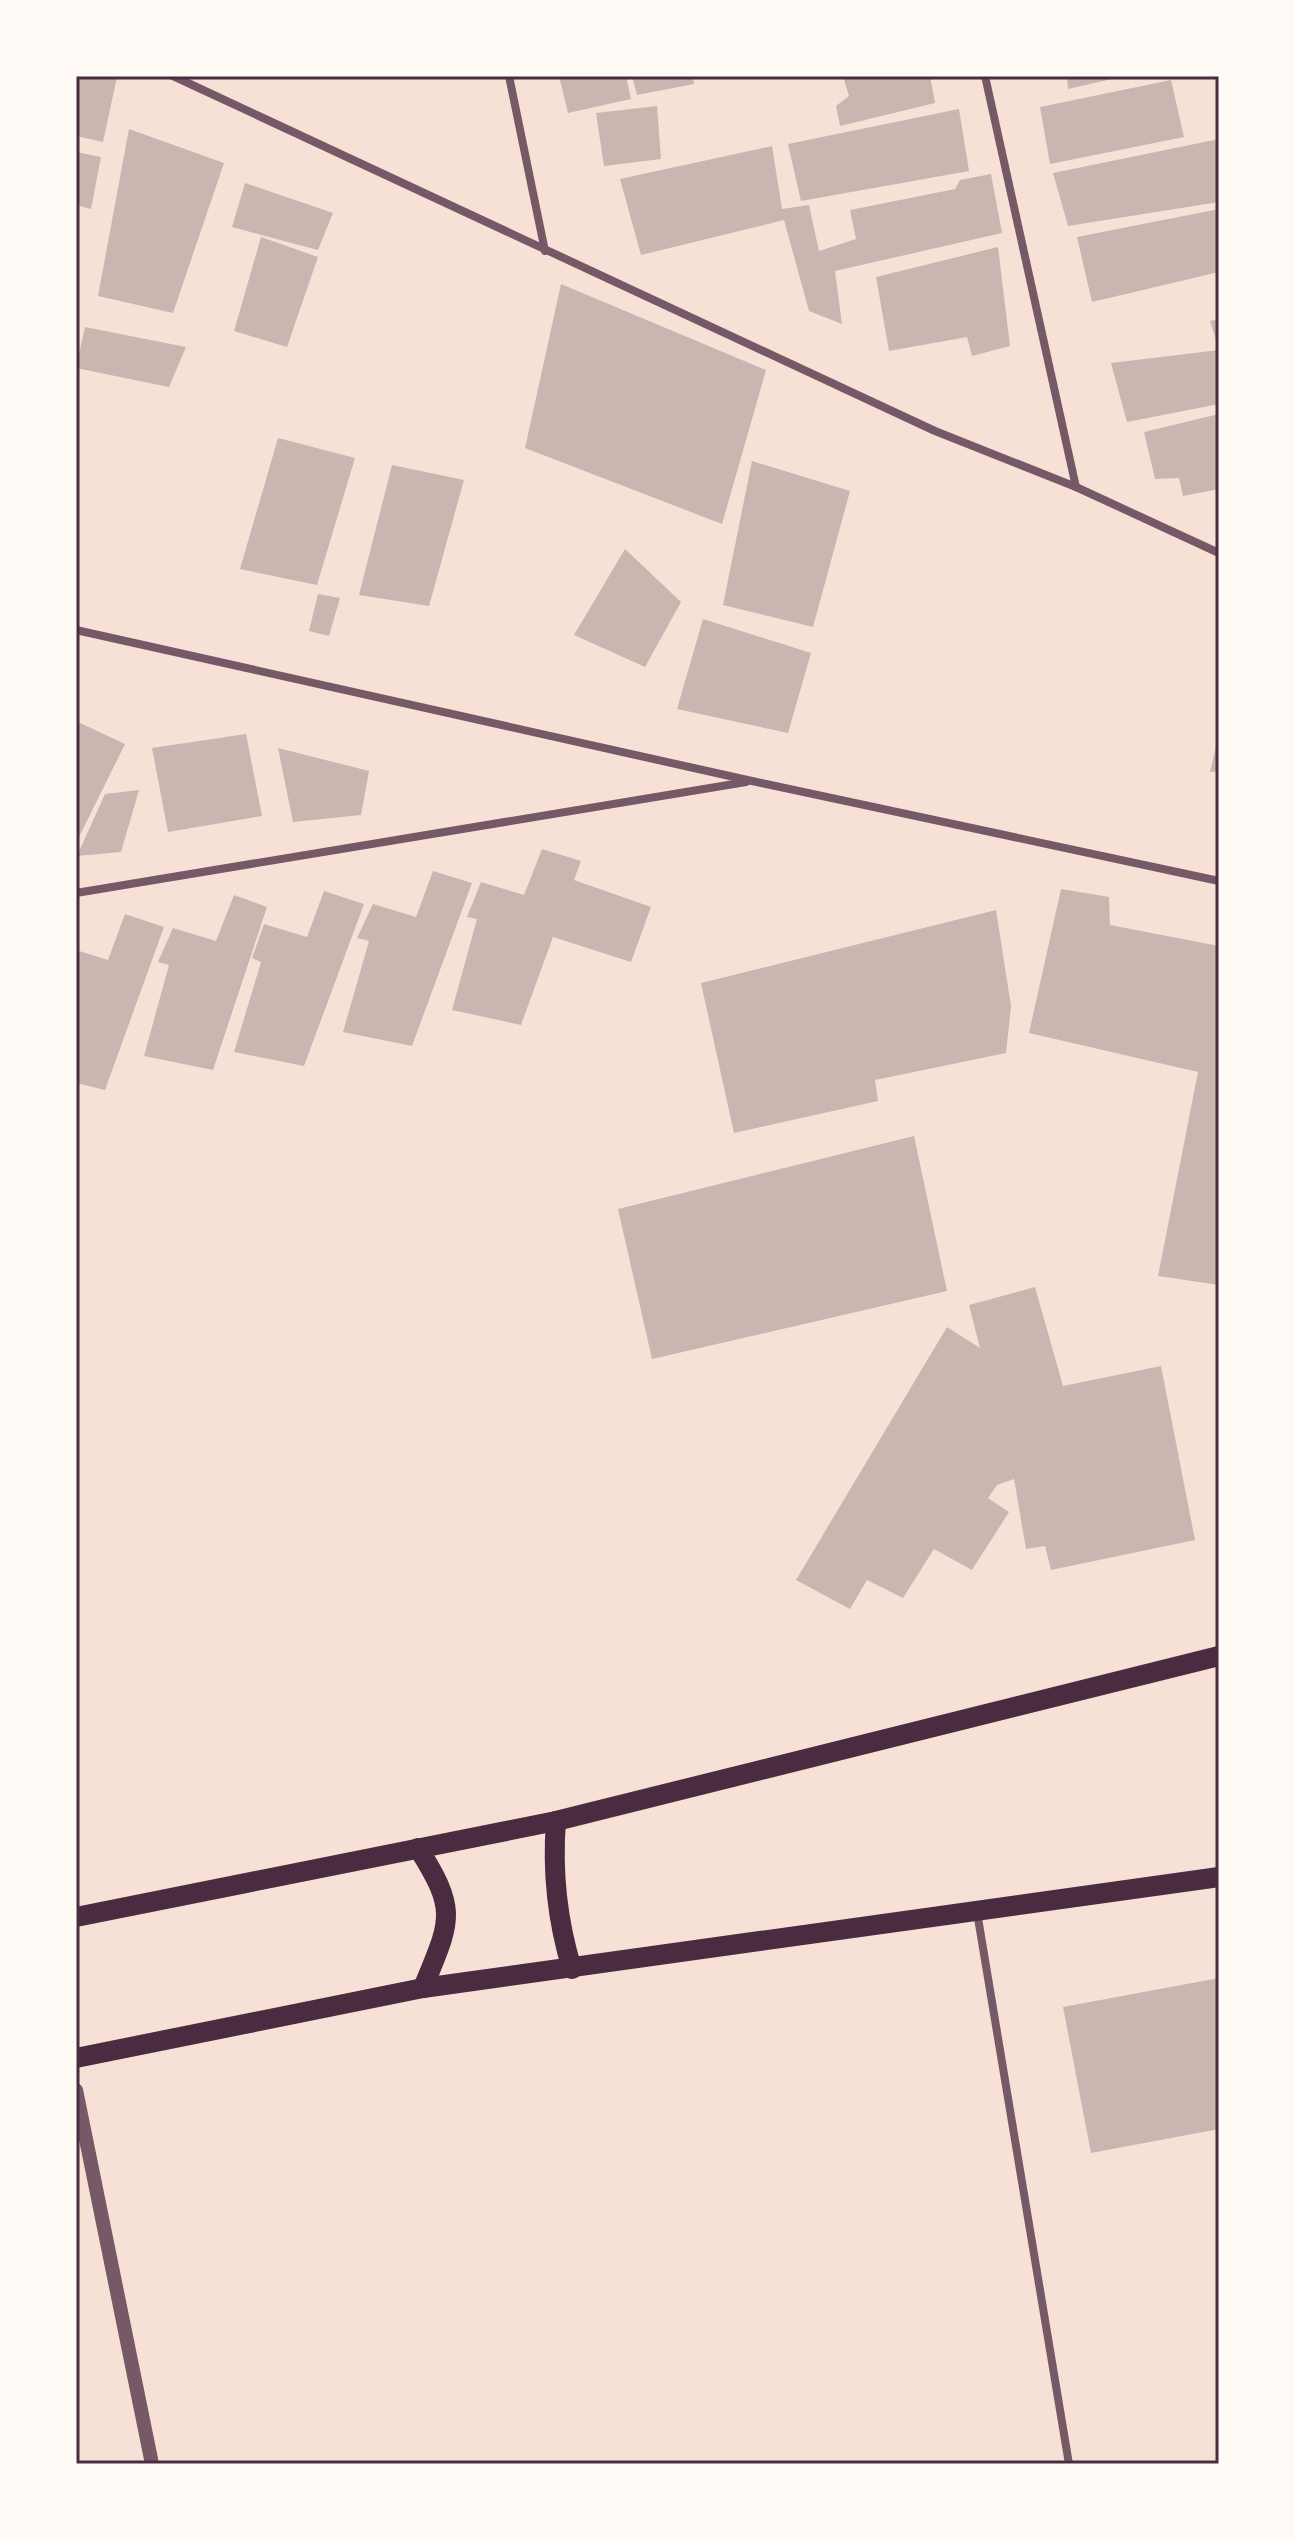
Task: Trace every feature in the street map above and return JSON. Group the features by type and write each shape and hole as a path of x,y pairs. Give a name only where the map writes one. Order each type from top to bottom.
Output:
{"main road":[{"path":"76,1917 556,1821 1219,1656"},
{"path":"556,1821 557,1905 572,1969"},
{"path":"418,1848 435,1874 449,1915 447,1929 423,1988"},
{"path":"76,2058 423,1988 1219,1877"}],"street":[{"path":"173,76 935,431 1076,487 1219,553"},
{"path":"509,76 545,251"},
{"path":"985,76 1076,487"},
{"path":"76,630 752,781 1219,881"},
{"path":"76,893 752,781"},
{"path":"977,1911 1069,2464"},
{"path":"76,2090 152,2464"}],"building":[{"path":"76,76 117,77 103,142 76,136"},
{"path":"559,76 626,76 631,99 568,113"},
{"path":"632,76 693,76 694,84 637,95"},
{"path":"843,76 930,76 935,103 840,126 836,106 849,96"},
{"path":"1067,76 1121,76 1121,77 1068,89"},
{"path":"1171,80 1184,137 1050,164 1040,107"},
{"path":"657,106 661,159 604,166 596,113"},
{"path":"959,109 969,171 801,201 788,144"},
{"path":"129,129 224,163 173,313 98,296"},
{"path":"1219,139 1219,202 1068,226 1053,173"},
{"path":"772,146 782,209 809,205 819,251 856,239 850,210 955,189 960,180 991,174 1002,233 835,271 842,324 809,311 784,220 641,255 620,179"},
{"path":"76,152 101,157 91,209 76,205"},
{"path":"245,183 333,213 318,250 232,227"},
{"path":"1219,209 1219,272 1092,302 1077,237"},
{"path":"261,237 318,257 287,347 234,331"},
{"path":"998,247 1010,346 972,356 967,337 889,351 876,277"},
{"path":"561,284 766,370 722,524 525,448"},
{"path":"1219,319 1219,340 1216,340 1210,321"},
{"path":"85,327 186,347 169,387 76,368"},
{"path":"1219,350 1219,404 1127,422 1111,363"},
{"path":"1219,414 1219,489 1183,496 1179,478 1155,479 1144,432"},
{"path":"278,438 355,458 317,585 240,569"},
{"path":"752,461 850,491 813,627 723,605"},
{"path":"392,465 464,480 429,606 359,595"},
{"path":"625,549 681,602 645,667 574,635"},
{"path":"318,594 340,598 329,636 309,631"},
{"path":"703,619 811,653 788,733 677,709"},
{"path":"76,721 125,744 76,843"},
{"path":"246,734 262,816 168,832 152,748"},
{"path":"1218,738 1219,771 1210,772"},
{"path":"278,748 369,771 361,815 293,822"},
{"path":"139,790 121,852 77,856 105,794"},
{"path":"542,849 581,861 574,880 651,907 631,962 553,937 521,1025 452,1010 477,919 467,917 481,882 524,895"},
{"path":"433,871 472,883 412,1046 343,1032 369,941 357,938 373,904 416,917"},
{"path":"1061,889 1109,897 1110,925 1219,946 1219,1285 1158,1276 1198,1072 1029,1033"},
{"path":"324,891 364,904 304,1066 234,1052 261,962 252,958 264,924 307,937"},
{"path":"234,895 267,907 213,1070 144,1056 169,965 158,962 173,928 216,941"},
{"path":"996,910 1011,1006 1006,1053 875,1080 878,1101 734,1133 701,983"},
{"path":"125,914 164,927 105,1090 76,1083 76,950 108,960"},
{"path":"914,1136 947,1291 652,1359 618,1209"},
{"path":"1035,1287 1063,1386 1161,1366 1195,1540 1051,1570 1045,1546 1026,1549 1014,1479 997,1485 988,1498 1009,1512 972,1570 934,1549 903,1598 867,1580 850,1609 796,1580 947,1327 980,1348 969,1305"},
{"path":"1219,1978 1219,2129 1091,2153 1063,2007"}]}
